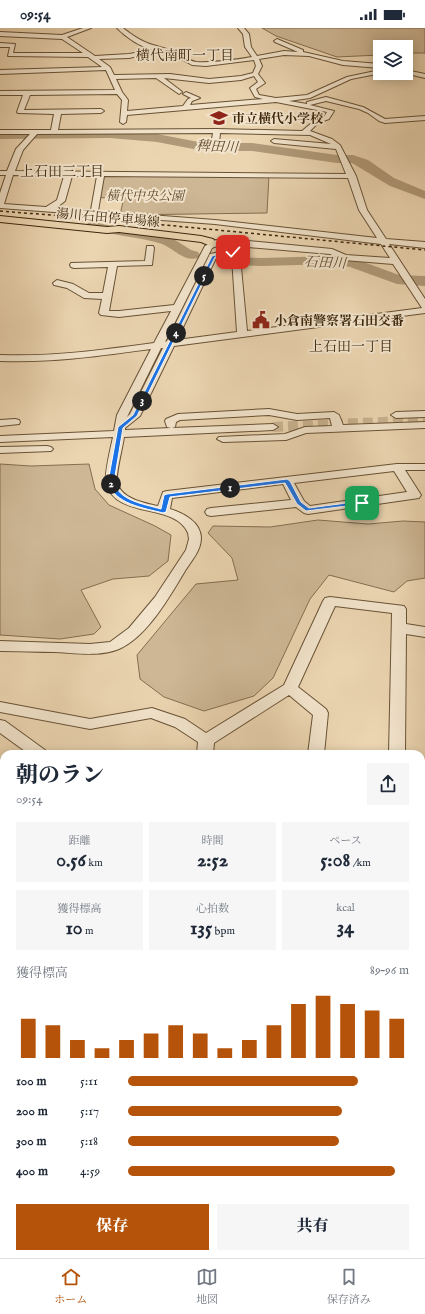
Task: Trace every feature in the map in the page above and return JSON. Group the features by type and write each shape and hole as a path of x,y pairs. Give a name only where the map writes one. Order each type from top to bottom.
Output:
{"main road":[{"name":"湯川石田停車場線","path":"0,219 107,230 118,229 201,239 209,241 213,244"}],"street":[{"path":"0,34 63,37 88,28"},
{"path":"120,28 133,39 146,46 176,54 192,63 197,64 240,58 257,58 284,53 306,53"},
{"path":"113,78 157,76 182,77 209,81 242,78 255,74 259,66 257,58 244,41 246,34 241,28"},
{"path":"63,37 108,68 119,92 126,100 125,113 120,131"},
{"path":"278,41 306,53 343,63 373,65"},
{"path":"0,45 13,45 10,55 92,57 129,56 160,50"},
{"path":"272,47 286,52 306,53"},
{"path":"317,56 324,52 337,54"},
{"path":"185,58 205,57"},
{"path":"0,72 108,68"},
{"path":"71,70 73,78"},
{"path":"40,78 41,71"},
{"path":"23,79 27,72"},
{"path":"125,113 312,96 349,78 373,73"},
{"path":"413,73 425,76"},
{"path":"255,74 262,83 253,88 257,96 300,106 331,111 327,118 316,122 305,132"},
{"path":"157,76 179,92"},
{"path":"75,85 77,92"},
{"path":"16,93 20,86"},
{"path":"37,93 38,86"},
{"path":"0,93 119,92"},
{"path":"27,93 20,112 58,112 70,118 92,118 120,131 305,132 320,135 330,140 339,147 352,176 363,210 394,261 425,306"},
{"path":"185,108 190,100 197,98 186,94"},
{"path":"300,106 326,99 361,108 370,112 381,120 408,117 425,123"},
{"path":"0,132 54,131 70,118 92,118 101,111"},
{"path":"54,131 58,112"},
{"path":"417,119 425,118"},
{"path":"218,131 215,145 234,145"},
{"path":"35,132 20,149 10,173 0,205 47,210 215,222 425,245"},
{"path":"261,132 268,140 339,147"},
{"path":"0,173 352,176"},
{"path":"47,210 61,201 69,173"},
{"path":"94,213 101,174"},
{"path":"0,646 90,649 115,645 127,638 138,627 168,588 190,553 195,540 195,534 186,522 177,516 128,501 115,492 111,482 122,415 209,246 213,244 227,245 236,257 242,334"},
{"path":"0,439 120,430 135,416 214,256 248,244 332,252 344,257 394,261"},
{"path":"74,265 149,262 150,248"},
{"path":"113,264 104,313 119,314 177,308"},
{"path":"57,283 70,286 87,296 107,296"},
{"path":"0,358 28,359 78,356 425,310"},
{"path":"340,429 334,415 297,417 269,412 178,417 170,421 173,438 176,439 277,438 286,437 305,430 340,429 425,425"},
{"path":"396,415 425,414"},
{"path":"0,423 15,422"},
{"path":"0,432 120,430 272,424"},
{"path":"0,450 47,449"},
{"path":"163,512 167,495 397,467 425,467"},
{"path":"397,467 420,496"},
{"path":"287,481 299,503 308,510 420,496"},
{"path":"211,512 299,503"},
{"path":"35,750 0,724 5,707 90,724 152,713 180,723 205,747 290,688 330,601 399,609 397,750"},
{"path":"399,628 425,632"},
{"path":"290,688 321,713 316,750"}],"green space":[{"path":"262,28 425,28 425,53 413,53 413,40 373,40 373,55 337,57 276,36"},
{"name":"横代中央公園","path":"101,174 269,176 267,213 120,215 124,197 97,198"},
{"path":"0,464 31,466 89,464 95,489 109,505 171,535 168,561 149,576 113,579 81,590 101,627 94,634 60,639 0,635"},
{"path":"318,520 368,524 403,521 425,522 425,578 407,581 394,592 329,575 310,599 273,678 254,696 204,711 164,697 140,679 137,655 196,584 238,580 232,558 208,533 213,526 270,527"}],"waterway":[{"name":"稗田川","path":"0,135 110,134 157,138 204,147 252,147 337,159 346,158 363,163 394,183 425,195"},
{"name":"石田川","path":"93,226 167,241 186,253 193,255"},
{"name":"石田川","path":"223,261 262,262 333,260 353,263 397,279 425,281"}],"tunnel":[{"path":"273,427 425,420"}],"railway":[{"path":"0,211 113,220 425,250"}],"place":[{"name":"市立横代小学校","path":"219,118"},
{"name":"小倉南警察署石田交番","path":"261,320"}],"district":[{"name":"横代南町一丁目","path":"185,55"},
{"name":"上石田三丁目","path":"62,171"},
{"name":"上石田一丁目","path":"351,346"}],"route":[{"path":"233,252 214,256 135,416 120,427 111,482 115,492 135,504 163,512 167,495 287,481 299,503 308,510 362,503"}]}
